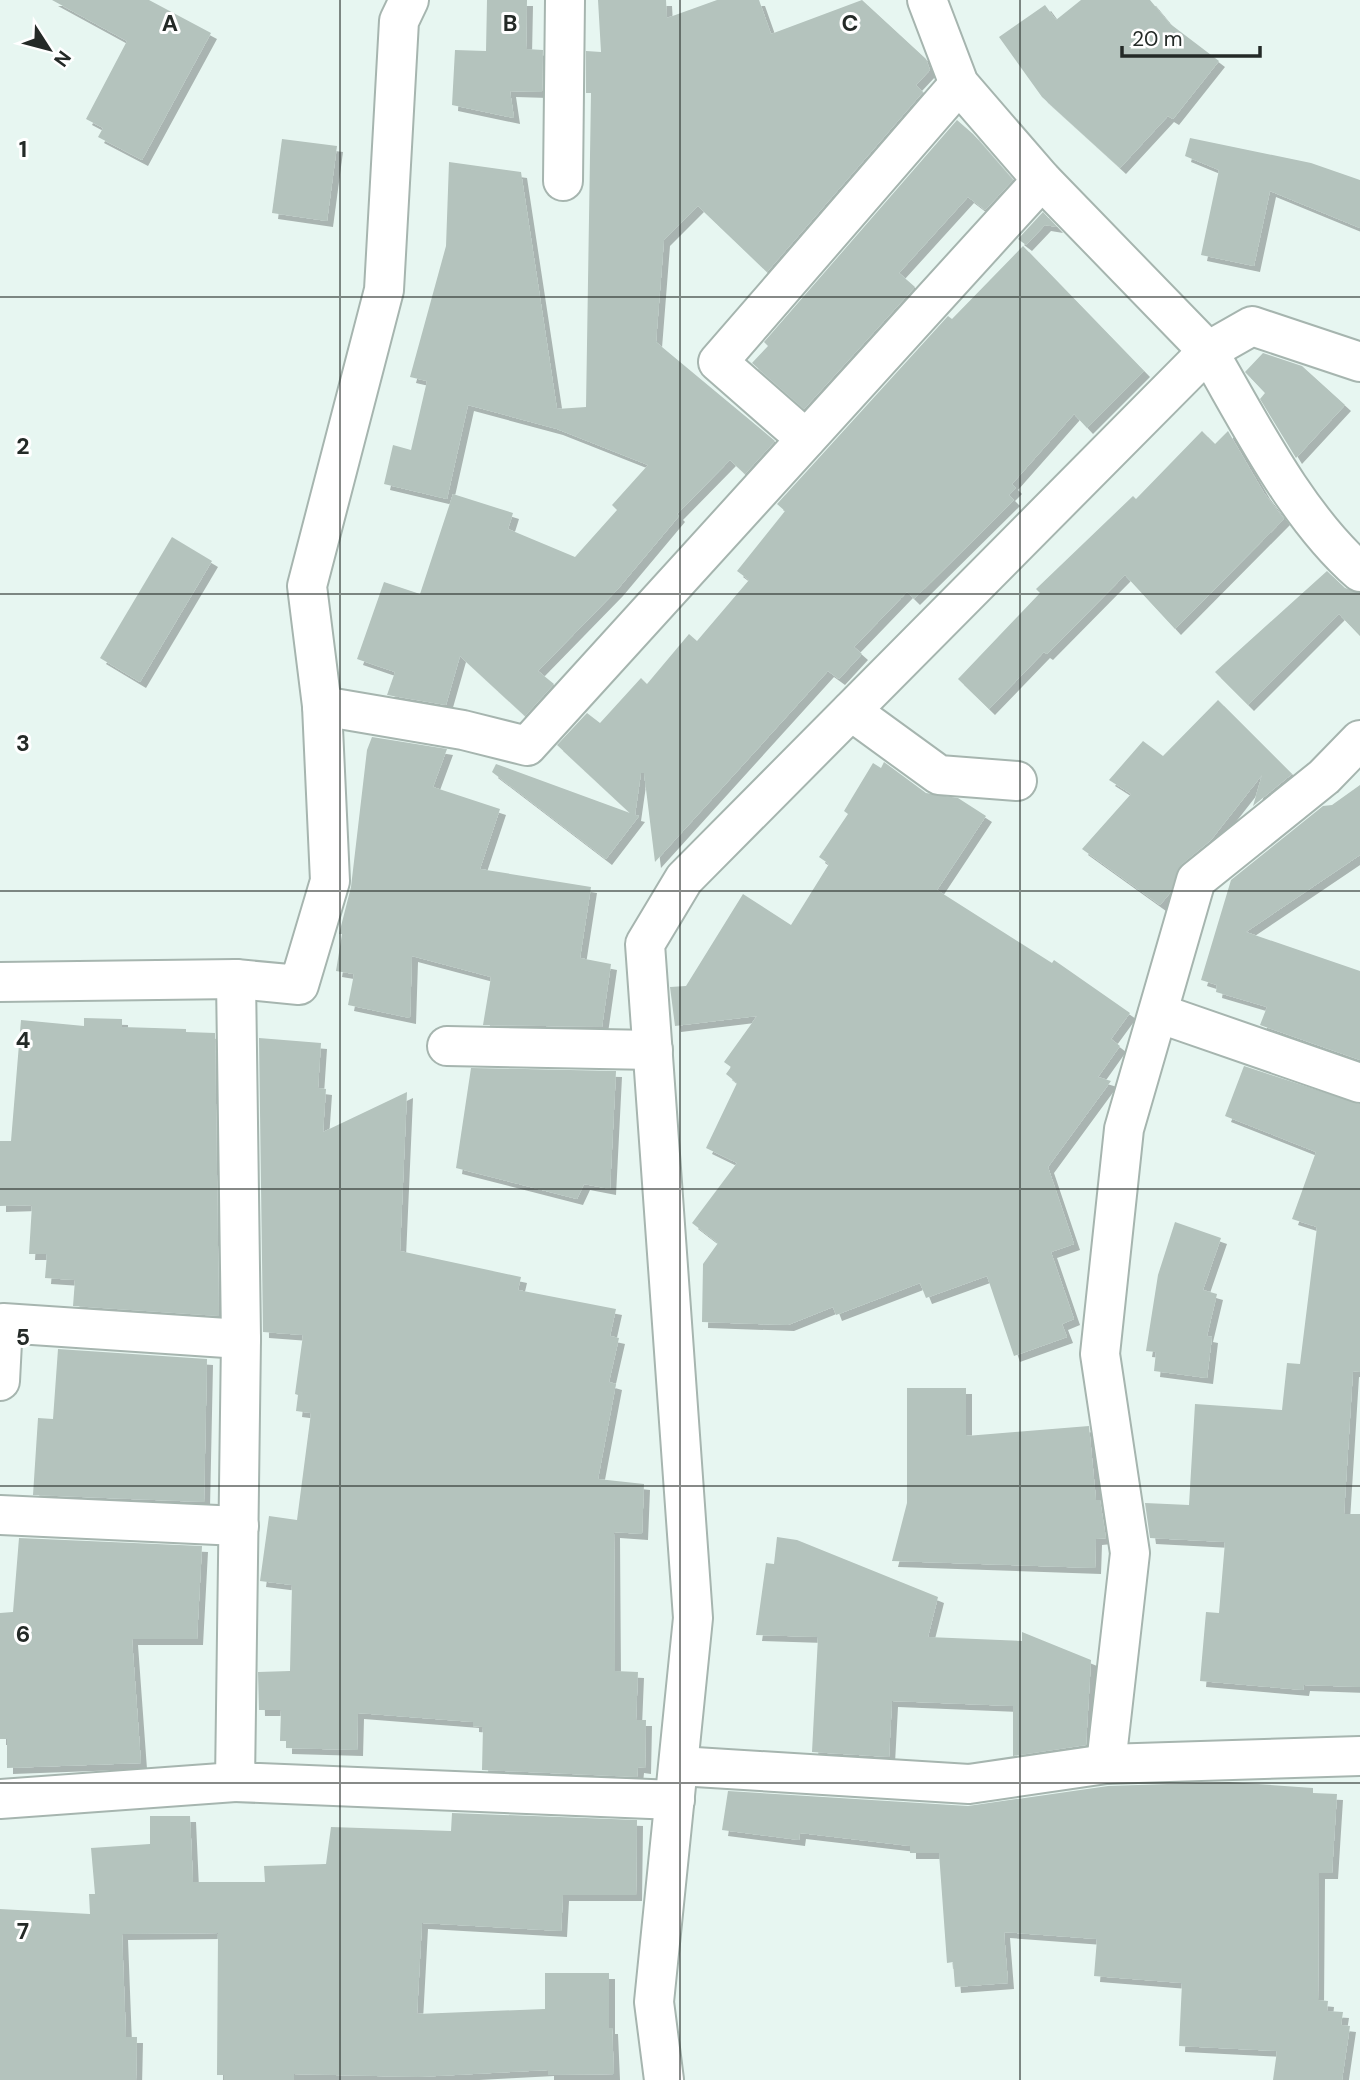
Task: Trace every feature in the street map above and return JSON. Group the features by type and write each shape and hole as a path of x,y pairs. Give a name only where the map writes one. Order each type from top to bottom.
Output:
{"street":[{"path":"0,982 236,979 299,985 330,881 322,706 307,586 384,290 398,21 409,0"},
{"path":"563,181 565,0"},
{"path":"927,0 959,84 1042,180 1208,351 1279,472 1344,557 1360,572"},
{"path":"806,439 718,362 959,84"},
{"path":"322,706 463,730 527,746 1042,180"},
{"path":"664,2080 654,2002 692,1618 645,944 684,879 1208,351 1252,327 1360,362"},
{"path":"851,711 939,775 1017,781"},
{"path":"1106,1764 1130,1553 1100,1354 1124,1129 1196,880 1324,777 1360,740"},
{"path":"235,1782 241,1339 236,979"},
{"path":"1158,1013 1360,1083"},
{"path":"446,1045 653,1050"},
{"path":"0,1381 3,1323 241,1339"},
{"path":"0,1515 239,1526"},
{"path":"0,1799 235,1782 969,1784 1106,1764 1360,1756"}],"building":[{"path":"52,0 149,0 211,33 142,160 98,137 103,128 86,119 127,41"},
{"path":"487,0 527,0 526,49 543,50 542,92 510,91 514,118 452,105 455,50 486,51"},
{"path":"598,0 666,0 667,18 717,0 759,0 771,34 862,0 926,59 930,70 916,85 923,92 767,272 698,206 664,240 656,342 775,441 745,474 730,460 677,514 679,516 617,590 538,671 554,684 525,716 460,656 446,705 387,695 395,672 357,659 384,582 420,594 453,494 513,513 508,529 575,557 617,510 612,505 648,465 557,429 468,405 447,499 384,484 393,445 411,450 427,381 410,377 446,246 449,162 521,172 557,409 586,407 591,93 586,93 586,51 601,52"},
{"path":"1081,0 1150,0 1169,23 1219,61 1173,119 1168,116 1120,168 1042,97 999,37 1045,5 1056,20"},
{"path":"957,120 973,134 1013,180 985,210 968,197 899,273 915,287 804,409 752,363 768,346 764,342"},
{"path":"1190,138 1311,163 1360,180 1360,228 1270,191 1254,266 1201,255 1219,170 1185,156"},
{"path":"282,139 337,146 327,221 272,213"},
{"path":"1043,212 1057,227 1045,225 1026,245 1018,239"},
{"path":"1023,246 1144,371 1087,428 1074,414 1012,484 1016,488 1009,495 1014,500 914,599 907,592 854,647 862,654 839,679 828,671 655,862 644,773 641,773 635,815 639,816 606,859 492,772 496,764 630,813 557,745 587,713 600,723 641,678 647,684 689,634 697,641 749,580 737,571 785,511 777,504 948,316 952,319"},
{"path":"1263,353 1302,366 1345,405 1296,458 1260,399 1265,393 1245,372"},
{"path":"1202,431 1215,444 1228,431 1264,493 1284,519 1175,629 1125,575 989,709 958,679 1040,593 1036,589 1133,496 1136,499"},
{"path":"172,537 212,561 140,682 100,658"},
{"path":"1327,571 1345,588 1360,593 1360,636 1339,614 1248,705 1215,672"},
{"path":"1218,700 1292,774 1253,806 1262,775 1211,840 1182,864 1170,893 1160,905 1082,849 1131,794 1109,780 1143,741 1163,756"},
{"path":"372,737 447,749 433,787 500,809 480,869 591,887 580,958 611,964 602,1027 483,1025 491,977 412,956 410,1018 348,1005 354,974 336,971 342,934 339,934 351,887 367,750"},
{"path":"884,762 926,793 958,798 986,816 937,890 1052,963 1054,960 1130,1013 1111,1039 1120,1046 1098,1077 1111,1081 1048,1167 1074,1244 1051,1252 1074,1319 1062,1324 1067,1337 1014,1356 987,1276 926,1298 920,1283 836,1315 833,1307 788,1325 702,1322 703,1264 718,1243 692,1223 737,1163 706,1148 737,1083 726,1074 731,1067 724,1062 757,1016 675,1026 670,987 686,986 743,894 791,925 829,864 819,857 848,814 844,811 873,763 881,768"},
{"path":"1360,785 1360,855 1246,932 1360,971 1360,1060 1260,1025 1267,1007 1216,992 1217,985 1201,980 1231,880 1323,806 1332,805"},
{"path":"84,1018 122,1019 122,1027 186,1029 186,1032 215,1033 219,1316 73,1306 75,1280 45,1278 47,1254 29,1254 32,1205 0,1206 0,1141 11,1141 21,1020 84,1026"},
{"path":"259,1038 321,1043 318,1088 326,1089 323,1132 407,1092 400,1251 521,1277 518,1290 616,1309 610,1336 619,1338 609,1382 616,1384 598,1479 644,1484 642,1534 614,1532 615,1671 638,1672 636,1720 646,1720 645,1768 638,1767 637,1777 482,1770 483,1727 473,1726 473,1722 358,1713 357,1750 286,1748 286,1741 280,1741 281,1710 259,1710 258,1672 290,1671 292,1585 260,1581 269,1516 297,1520 311,1413 296,1411 298,1395 295,1394 303,1335 263,1332"},
{"path":"1244,1066 1360,1104 1360,1372 1353,1371 1344,1514 1360,1514 1360,1687 1304,1685 1303,1690 1200,1681 1206,1612 1219,1613 1225,1542 1150,1538 1145,1503 1189,1505 1195,1404 1282,1410 1287,1363 1300,1364 1317,1227 1292,1219 1316,1152 1225,1116"},
{"path":"471,1068 616,1071 610,1189 584,1184 577,1199 456,1168"},
{"path":"1175,1222 1221,1238 1203,1290 1217,1294 1207,1336 1212,1337 1207,1378 1154,1371 1156,1352 1146,1351 1158,1275"},
{"path":"58,1349 207,1359 204,1502 33,1495 38,1418 53,1419"},
{"path":"907,1388 966,1388 966,1436 1089,1426 1096,1500 1100,1500 1106,1538 1096,1539 1095,1568 892,1561 907,1503"},
{"path":"777,1537 797,1540 938,1597 928,1637 1022,1641 1022,1632 1091,1660 1086,1745 1013,1756 1013,1706 892,1701 889,1757 812,1752 818,1637 756,1635 766,1563 774,1564"},
{"path":"19,1538 202,1546 197,1639 132,1639 141,1763 7,1768 7,1739 0,1739 0,1613 13,1612"},
{"path":"1229,1782 1313,1788 1313,1793 1337,1794 1332,1873 1319,1873 1318,2000 1328,2001 1327,2011 1343,2012 1341,2025 1350,2026 1342,2080 1273,2080 1277,2051 1179,2046 1182,1983 1094,1976 1097,1939 1004,1932 1008,1983 955,1987 953,1962 947,1963 939,1853 910,1853 910,1846 800,1833 799,1840 722,1830 728,1791 968,1806 1108,1786"},
{"path":"452,1813 637,1820 636,1895 563,1895 561,1931 422,1923 417,2014 545,2009 545,1973 609,1973 609,2028 612,2028 614,2074 548,2075 548,2070 418,2077 294,2074 294,2080 224,2080 224,2075 217,2075 218,1933 122,1934 126,2037 137,2037 136,2080 0,2080 0,1909 90,1914 89,1894 95,1894 91,1848 150,1844 150,1816 190,1816 193,1882 265,1882 264,1866 326,1864 331,1827 451,1831"}]}
